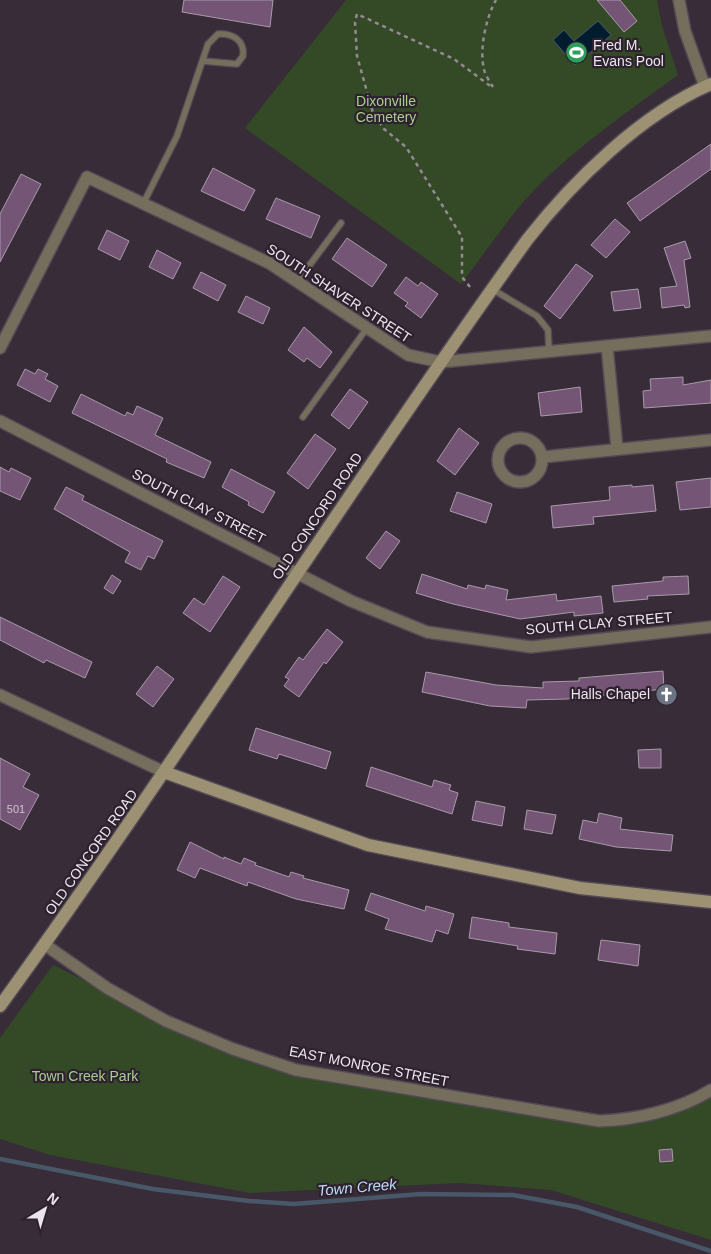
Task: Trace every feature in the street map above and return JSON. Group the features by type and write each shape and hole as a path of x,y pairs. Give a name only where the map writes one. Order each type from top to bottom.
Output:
{"main road":[{"name":"OLD CONCORD ROAD","path":"0,1006 164,772 296,573 441,362 546,215 591,168 645,125 708,85"},
{"path":"164,772 368,845 580,888 711,902"}],"street":[{"path":"680,0 685,31 708,85"},
{"name":"SOUTH SHAVER STREET","path":"0,348 87,177 269,263 408,356 441,362 711,336"},
{"path":"607,346 617,448"},
{"name":"SOUTH CLAY STREET","path":"0,421 296,573 351,600 427,632 531,647 711,627"},
{"path":"517,438 534,442 543,457 542,466 538,474 532,480 523,483 506,478 498,463 498,454 502,446 517,438"},
{"path":"543,457 617,448 711,440"},
{"path":"0,695 164,772"},
{"name":"EAST MONROE STREET","path":"44,944 106,988 166,1021 234,1049 296,1070 599,1121 624,1121 664,1110 699,1098 711,1090"}],"lane":[{"path":"143,204 177,136 208,44 218,34 231,35 242,46 243,56 237,64 203,61"},
{"path":"297,282 341,223"},
{"path":"492,289 536,316 548,330 549,351"},
{"path":"304,417 367,328"}],"path":[{"path":"470,287 462,277 462,237 406,147 384,129 373,113 357,56 355,22 357,14 433,48 454,59 493,88 484,70 482,56 488,22 496,0"}],"green space":[{"name":"Dixonville Cemetery","path":"346,0 657,0 662,26 678,75 593,138 545,179 511,217 461,284 245,128"},
{"name":"Town Creek Park","path":"53,965 166,1021 296,1070 624,1121 711,1089 711,1240 551,1190 460,1183 250,1193 50,1155 0,1139 0,1038"}],"water":[{"name":"Fred M. Evans Pool","path":"598,21 611,35 575,65 553,40 564,30 574,41"}],"building":[{"path":"184,0 273,0 270,27 182,12"},
{"path":"597,0 620,0 637,21 624,32"},
{"path":"711,144 711,169 640,221 627,203"},
{"path":"213,168 255,190 244,211 201,191"},
{"path":"21,174 41,184 0,262 0,214"},
{"path":"276,198 320,216 311,238 266,219"},
{"path":"615,219 630,232 606,258 591,245"},
{"path":"107,230 129,241 120,260 98,249"},
{"path":"347,238 387,265 372,287 332,259"},
{"path":"685,241 691,258 684,260 690,307 685,308 684,305 662,308 660,288 677,286 664,248"},
{"path":"157,250 181,263 173,279 149,267"},
{"path":"576,264 593,276 560,319 544,306"},
{"path":"201,272 226,285 218,301 193,288"},
{"path":"406,277 418,286 421,282 438,294 421,318 405,306 408,303 394,293"},
{"path":"638,289 641,308 614,311 611,292"},
{"path":"246,296 270,308 263,324 238,312"},
{"path":"304,327 332,352 320,368 307,358 304,362 288,350"},
{"path":"25,369 35,374 38,369 48,374 45,379 58,386 50,402 17,385"},
{"path":"683,377 683,385 711,380 711,403 644,408 643,391 651,390 650,379"},
{"path":"580,387 582,412 541,416 538,393"},
{"path":"350,389 368,402 349,429 331,415"},
{"path":"81,394 125,416 127,412 133,415 137,406 163,418 155,435 211,462 204,478 166,462 167,459 72,413"},
{"path":"459,428 479,443 455,475 437,461"},
{"path":"315,434 336,449 308,489 287,473"},
{"path":"0,467 9,472 11,468 31,478 20,500 0,491"},
{"path":"231,469 275,492 263,513 248,505 249,502 222,487"},
{"path":"711,478 711,507 680,510 676,482"},
{"path":"632,485 632,487 653,485 656,511 593,517 594,524 553,528 551,506 610,500 609,487"},
{"path":"66,487 84,496 82,500 163,541 154,559 148,556 141,570 125,562 130,552 54,509"},
{"path":"457,492 492,504 486,523 450,511"},
{"path":"386,531 400,541 380,569 366,558"},
{"path":"422,574 467,589 468,585 485,589 486,585 508,590 506,600 556,594 557,601 601,596 603,613 574,616 574,612 520,619 453,604 416,593"},
{"path":"112,575 121,581 113,594 104,588"},
{"path":"223,576 240,587 210,632 183,613 194,598 204,605"},
{"path":"688,576 689,594 647,596 648,599 614,602 612,586 663,581 663,577"},
{"path":"0,617 92,662 85,678 46,660 44,663 0,640"},
{"path":"327,629 343,642 326,664 324,662 299,697 284,686 289,679 285,677 299,657 303,660"},
{"path":"157,666 174,679 153,707 136,694"},
{"path":"663,671 664,689 567,699 527,700 526,708 490,706 422,692 426,672 496,685 543,688 543,682 579,681 579,678"},
{"path":"256,728 331,752 326,769 279,754 277,759 249,750"},
{"path":"661,749 661,768 639,768 638,750"},
{"path":"0,758 30,774 23,787 39,795 20,830 0,819"},
{"path":"371,767 432,787 434,780 451,785 449,790 458,793 452,814 366,786"},
{"path":"476,801 505,807 502,826 472,820"},
{"path":"527,810 556,815 552,834 524,829"},
{"path":"599,813 622,818 620,829 673,835 671,851 616,847 579,839 583,820 597,823"},
{"path":"190,842 224,859 224,857 241,864 244,858 256,863 255,865 289,877 291,872 304,876 303,878 349,890 344,909 296,899 248,882 247,886 200,868 195,878 177,870"},
{"path":"371,893 425,911 426,906 454,914 448,934 436,930 432,942 385,929 389,919 365,910"},
{"path":"472,917 509,923 509,927 557,933 555,954 517,949 518,946 469,938"},
{"path":"601,940 640,945 638,966 598,960"},
{"path":"672,1149 673,1161 660,1162 659,1150"}],"waterway":[{"name":"Town Creek","path":"0,1159 153,1189 249,1201 294,1204 421,1194 513,1195 577,1207 711,1251"}],"place":[{"name":"Fred M. Evans Pool","path":"577,53"},
{"name":"Halls Chapel","path":"666,694"}]}
